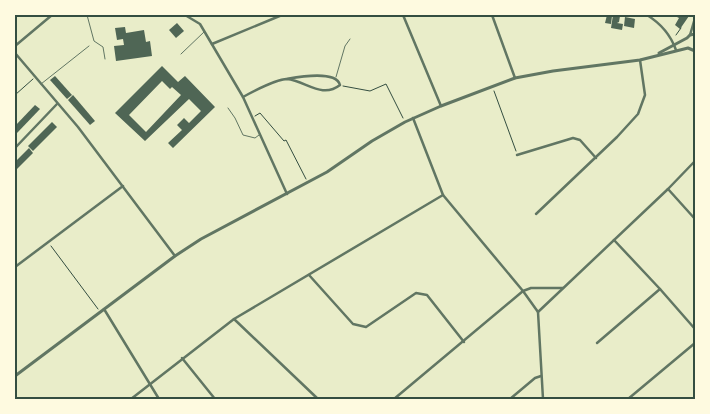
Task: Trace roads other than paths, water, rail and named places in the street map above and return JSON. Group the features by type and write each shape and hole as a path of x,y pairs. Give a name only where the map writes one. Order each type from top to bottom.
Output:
{"street":[{"path":"15,46 52,15"},
{"path":"185,15 200,24 243,97 287,194"},
{"path":"212,44 282,15"},
{"path":"403,15 441,106"},
{"path":"492,15 515,78"},
{"path":"647,15 656,21 674,44 676,50"},
{"path":"688,48 686,43 695,18"},
{"path":"655,55 695,34"},
{"path":"15,376 104,308 200,239 308,183 413,118 515,78 553,70 640,60 688,48 695,51"},
{"path":"15,53 78,127 175,256"},
{"path":"536,214 633,121 643,104 645,92 640,60"},
{"path":"243,97 286,79 301,76 335,78 339,81 340,85 334,90 326,91 286,79"},
{"path":"15,148 58,104"},
{"path":"413,118 443,195 523,291 538,312 543,399"},
{"path":"518,155 544,148 567,138 573,138 580,140 596,158"},
{"path":"538,312 695,161"},
{"path":"15,267 122,186"},
{"path":"668,189 695,218"},
{"path":"131,399 234,319 443,195"},
{"path":"614,240 695,329"},
{"path":"309,275 353,324 366,327 416,293 427,296 464,342"},
{"path":"394,399 523,291 531,288 563,288"},
{"path":"597,343 660,289"},
{"path":"104,308 159,399"},
{"path":"234,319 318,399"},
{"path":"628,399 695,343"},
{"path":"182,358 215,399"},
{"path":"510,399 535,378 541,376"}],"lane":[{"path":"87,15 94,41 103,47 106,59"},
{"path":"182,54 204,31"},
{"path":"335,78 343,51 350,40"},
{"path":"41,84 89,46"},
{"path":"228,108 244,135 255,138 260,135"}]}
